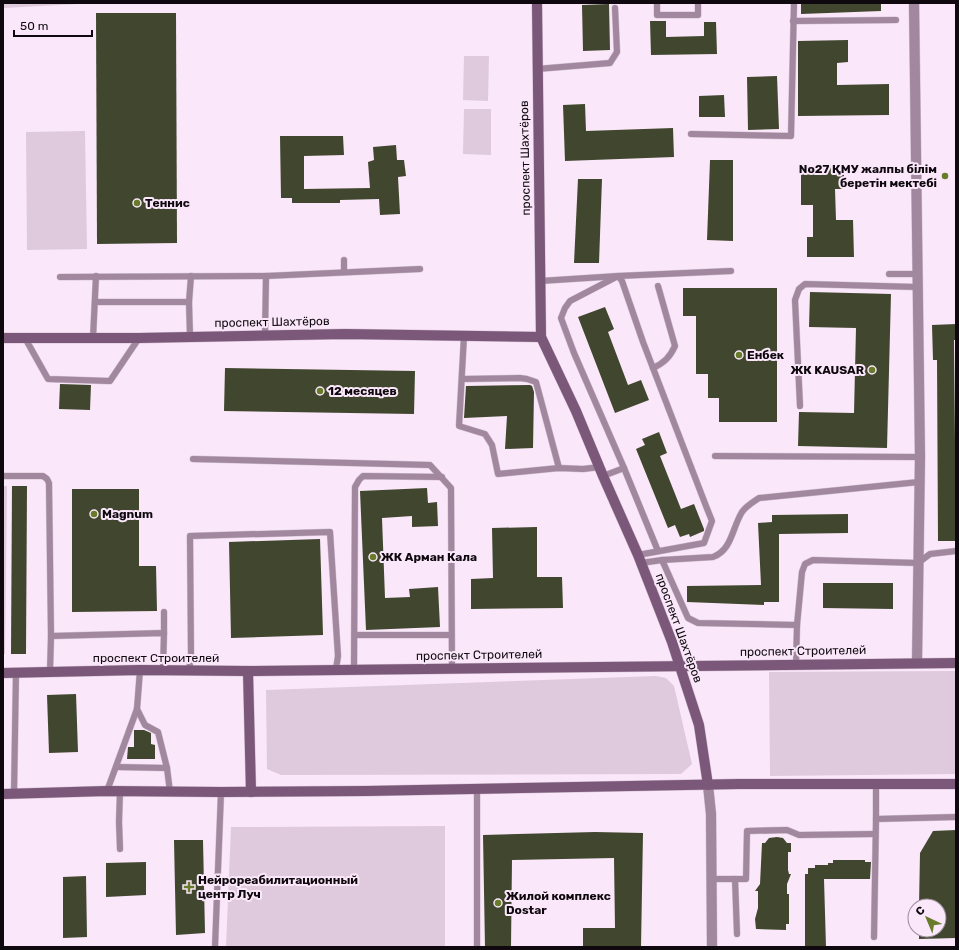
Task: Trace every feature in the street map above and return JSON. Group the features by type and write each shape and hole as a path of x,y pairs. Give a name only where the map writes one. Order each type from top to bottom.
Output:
{"main road":[{"name":"проспект Шахтёров","path":"537,3 541,337 576,411 601,472 640,559 672,642 699,725 708,785"},
{"name":"проспект Шахтёров","path":"3,338 139,338 345,334 541,337"},
{"name":"проспект Строителей","path":"3,673 140,670 248,671 796,665 917,662 956,663"},
{"path":"248,671 251,792"},
{"path":"3,794 107,791 251,792 708,785 956,784"}],"street":[{"path":"914,3 920,457 917,662"},
{"name":"проспект Шахтёров","path":"708,785 711,814 712,947"}],"lane":[{"path":"657,3 657,15 698,15 698,3"},
{"path":"691,134 791,136 794,3"},
{"path":"537,69 610,63 617,52 615,8"},
{"path":"793,21 896,20"},
{"path":"344,260 344,272"},
{"path":"60,276 266,276 420,269"},
{"path":"540,281 731,271"},
{"path":"889,274 917,274"},
{"path":"93,338 96,302 96,276"},
{"path":"190,336 189,302 191,276"},
{"path":"265,335 266,276"},
{"path":"618,276 622,281 653,368 712,521 704,543 658,551 640,559"},
{"path":"618,276 570,301 561,318 574,353 658,551"},
{"path":"800,406 795,300 799,289 805,284 917,287"},
{"path":"653,368 664,363 672,354 675,346 658,286"},
{"path":"96,302 189,302"},
{"path":"464,336 459,426 485,434 492,445 498,474 560,468 583,469 601,472 624,468"},
{"path":"25,338 48,379 110,381 139,338"},
{"path":"462,379 520,378 536,382 560,468"},
{"path":"715,456 920,457"},
{"path":"192,459 430,465 451,488 452,668"},
{"path":"3,476 43,476 49,483 50,671"},
{"path":"354,669 355,487 363,476 442,478"},
{"path":"640,559 662,560 713,556 719,554 726,547 742,512 749,504 759,498 919,482"},
{"path":"189,670 191,656 190,536 330,532 338,656 336,669"},
{"path":"796,665 797,625 802,572 805,564 813,560 918,563 930,554 956,551"},
{"path":"662,560 688,618 698,623 797,625"},
{"path":"163,670 164,612"},
{"path":"51,636 164,633"},
{"path":"355,635 451,635"},
{"path":"107,791 137,710 140,670"},
{"path":"14,794 16,672"},
{"path":"137,710 145,725 158,732 167,768 170,792"},
{"path":"116,767 167,768"},
{"path":"874,937 876,784"},
{"path":"477,789 477,947"},
{"path":"120,791 120,849"},
{"path":"215,947 221,792"},
{"path":"876,819 956,817"},
{"path":"711,879 746,879 747,831 787,830 799,835 875,834"},
{"path":"735,879 737,934"}],"shaded area":[{"path":"3,3 98,3 3,8"},
{"path":"464,56 489,56 488,101 463,100"},
{"path":"464,109 491,109 491,155 463,154"},
{"path":"85,131 87,249 27,250 26,132"},
{"path":"3,486 7,486 5,654 3,654"},
{"path":"956,671 956,774 770,776 769,672"},
{"path":"656,676 666,678 674,686 692,764 681,774 281,775 267,769 266,690"},
{"path":"445,826 445,947 226,947 231,827"}],"building":[{"path":"801,3 881,3 881,11 801,14"},
{"path":"609,4 610,50 583,51 582,5"},
{"path":"96,13 176,13 177,243 97,244"},
{"path":"650,21 666,21 666,37 704,36 704,22 716,22 717,54 651,55"},
{"path":"848,40 848,62 837,63 837,85 889,84 889,115 798,116 798,41"},
{"path":"777,76 779,129 748,130 747,77"},
{"path":"724,95 725,117 699,117 699,96"},
{"path":"585,104 586,131 673,128 674,157 565,161 563,105"},
{"path":"280,136 343,136 344,155 304,156 304,189 370,188 368,162 374,160 373,147 396,145 397,160 404,160 406,176 398,177 400,214 380,215 379,199 340,200 340,203 292,203 292,198 281,198"},
{"path":"710,160 733,160 733,241 707,240"},
{"path":"801,167 844,167 844,189 835,189 836,220 853,220 854,257 807,257 807,237 813,237 813,205 801,205"},
{"path":"578,179 602,179 599,263 574,263"},
{"path":"683,288 777,288 777,422 719,422 719,398 708,398 708,374 696,374 696,316 683,316"},
{"name":"ЖК KAUSAR","path":"810,292 891,294 887,448 798,446 799,412 854,413 856,328 809,327"},
{"path":"605,307 614,329 608,332 628,385 641,380 649,400 615,413 578,317"},
{"path":"956,324 956,340 954,340 956,541 938,541 937,360 933,360 932,325"},
{"name":"12 месяцев","path":"225,368 415,371 414,414 224,411"},
{"path":"60,384 91,385 90,410 59,409"},
{"path":"466,386 532,386 534,392 533,448 505,449 507,416 464,418"},
{"path":"659,432 667,453 660,456 681,509 694,504 704,529 704,531 690,537 689,534 680,537 675,525 668,528 636,449 645,445 642,439"},
{"path":"12,486 27,486 26,654 11,654"},
{"name":"ЖК Арман Кала","path":"427,488 428,503 437,502 438,526 412,527 412,516 382,518 385,598 410,597 409,589 438,587 440,627 366,630 360,491"},
{"path":"72,489 139,489 139,566 156,566 157,611 72,612"},
{"path":"848,514 848,533 779,534 779,602 764,602 764,605 687,602 687,586 761,585 758,523 772,522 772,515"},
{"path":"537,527 537,577 562,577 563,608 471,609 471,579 493,578 492,528"},
{"path":"320,539 323,635 231,638 229,542"},
{"path":"823,583 893,583 893,609 823,608"},
{"path":"76,694 78,752 49,753 47,695"},
{"path":"134,730 144,730 151,733 151,744 155,745 155,759 127,759 128,747 134,747"},
{"path":"956,830 956,938 919,939 947,938 947,898 919,898 920,853 933,831"},
{"path":"595,832 643,833 641,947 583,947 583,928 615,928 614,858 512,860 511,947 485,947 483,835"},
{"path":"769,838 783,838 787,843 791,843 791,852 788,852 788,870 789,874 791,874 787,884 787,894 789,894 789,924 786,924 786,930 756,929 755,919 758,908 758,891 755,891 760,884 762,843 765,843"},
{"name":"Нейрореабилитационный центр Луч","path":"174,840 203,840 205,933 176,935"},
{"path":"833,860 865,860 865,862 871,862 870,879 824,879 826,947 805,947 805,874 808,874 808,868 815,868 815,865 828,865 828,863 833,863"},
{"path":"146,862 146,895 106,897 106,863"},
{"path":"86,876 87,937 63,938 63,877"}],"place":[{"name":"No27 ҚМУ жалпы білім беретін мектебі","path":"945,176"},
{"name":"Теннис","path":"137,203"},
{"name":"Енбек","path":"739,355"},
{"name":"ЖК KAUSAR","path":"872,370"},
{"name":"12 месяцев","path":"320,391"},
{"name":"Magnum","path":"94,514"},
{"name":"ЖК Арман Кала","path":"373,557"},
{"name":"Нейрореабилитационный центр Луч","path":"189,887"},
{"name":"Жилой комплекс Dostar","path":"498,903"}]}
